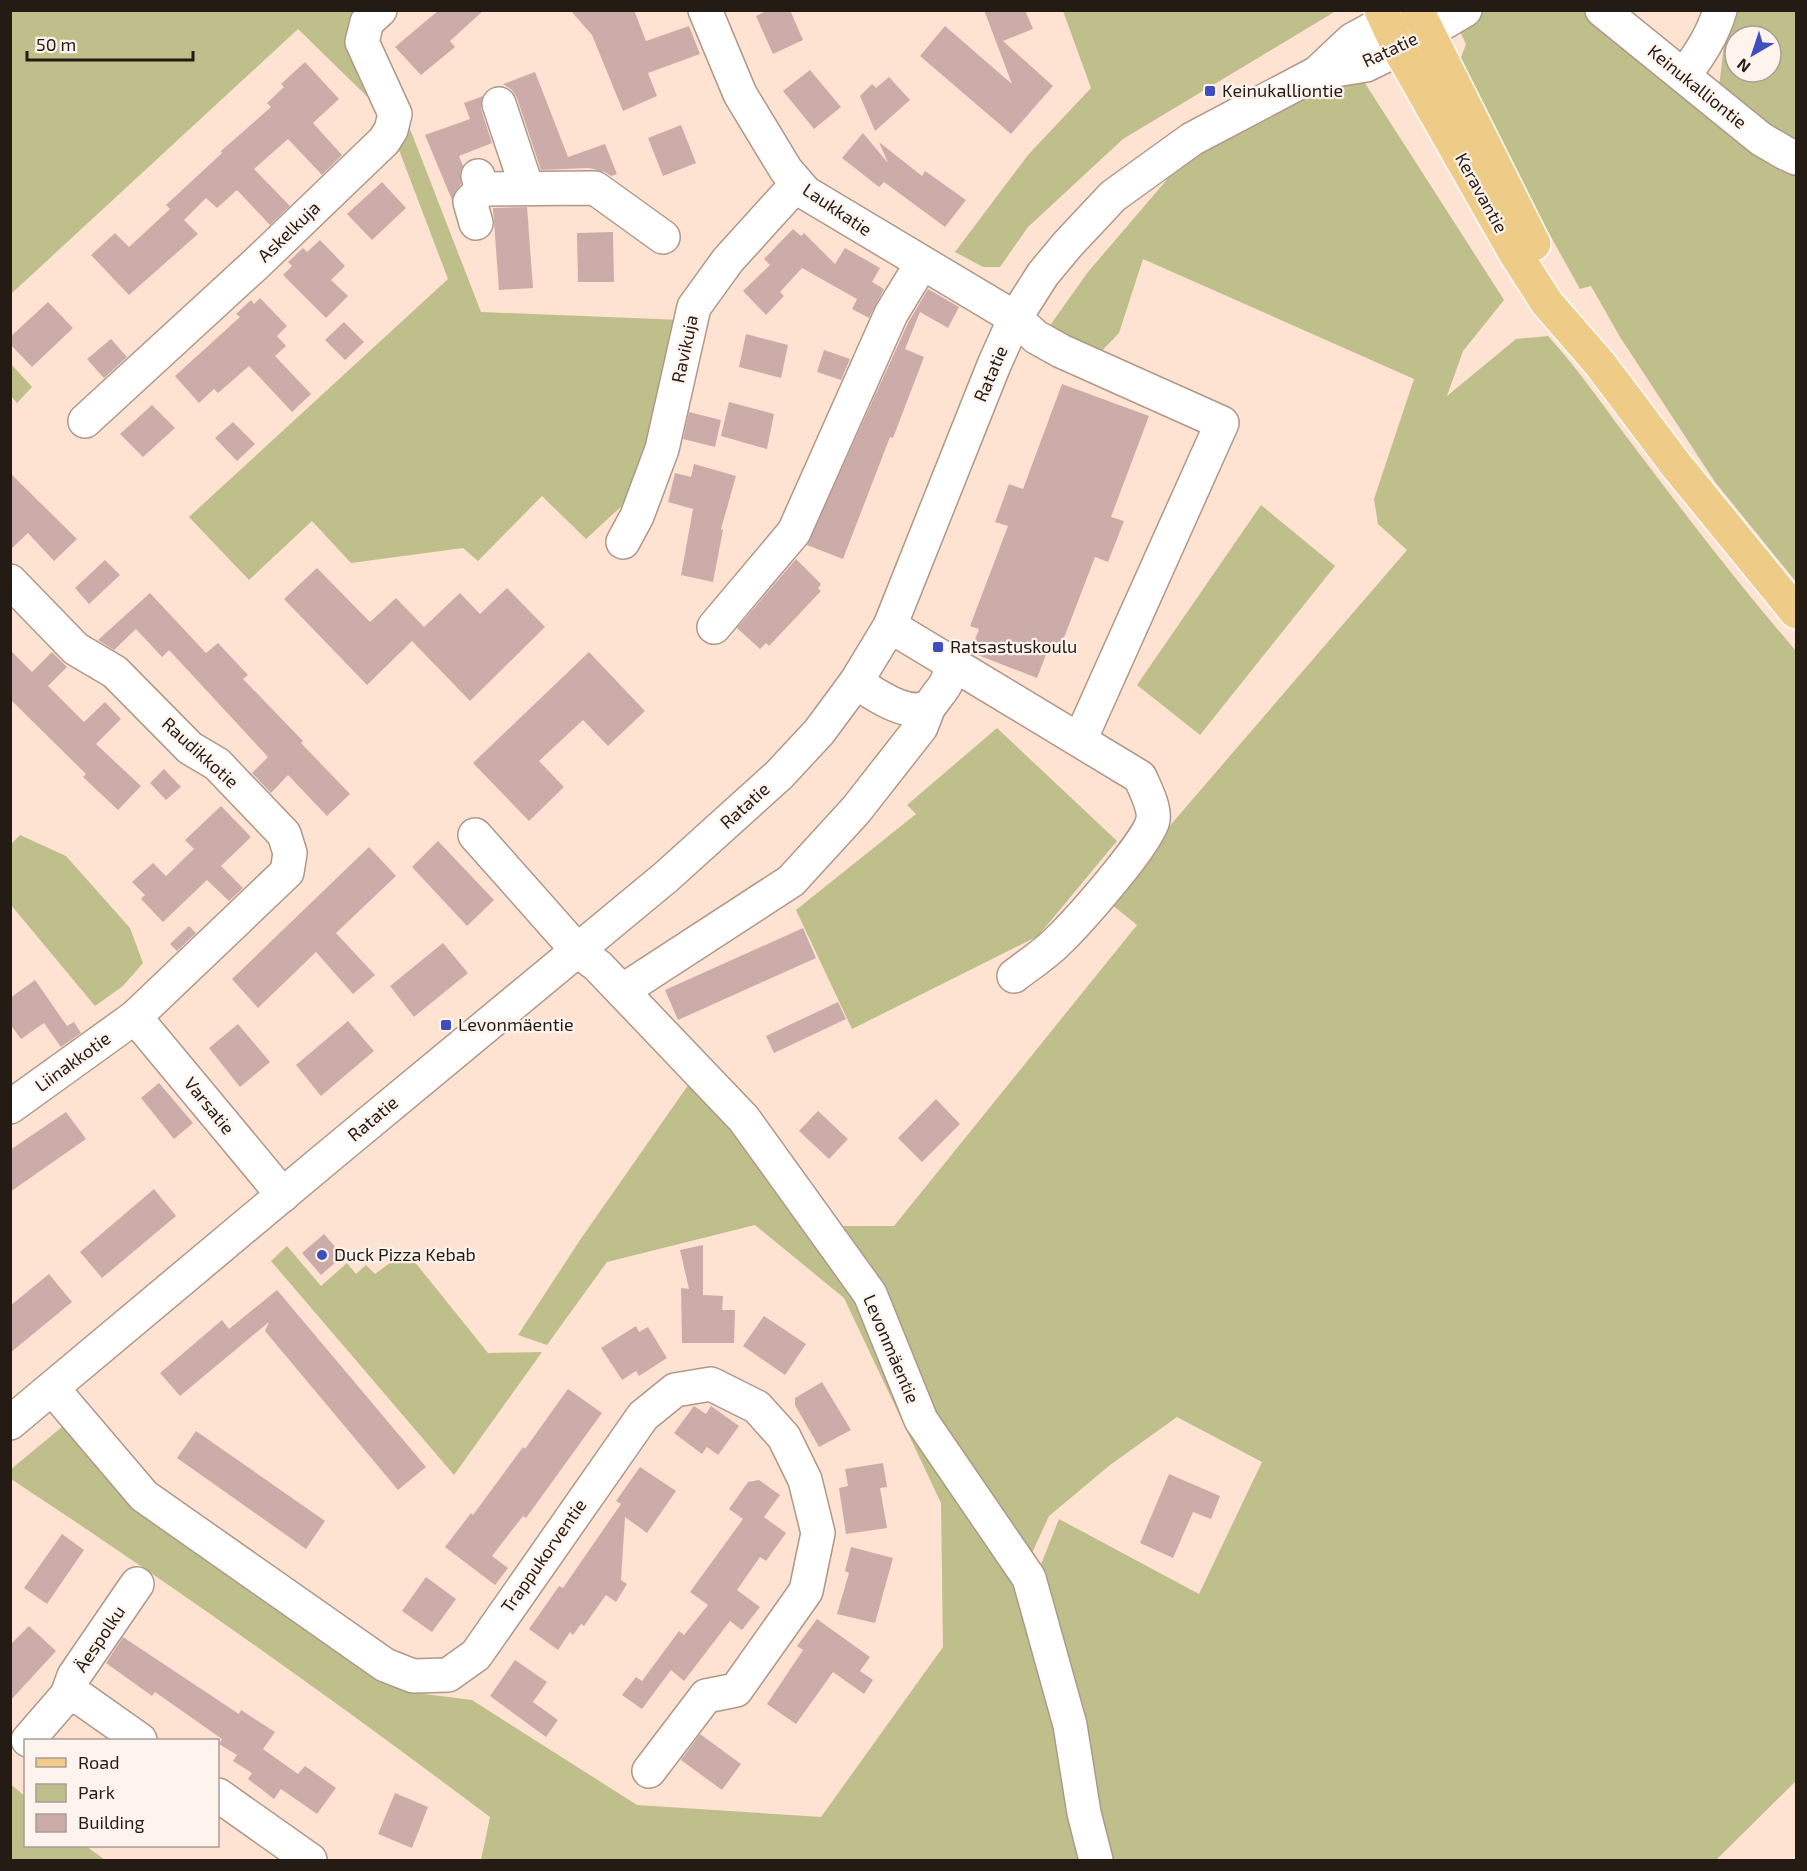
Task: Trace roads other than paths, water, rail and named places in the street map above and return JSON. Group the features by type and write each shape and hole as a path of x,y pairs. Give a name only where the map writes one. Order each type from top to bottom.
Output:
{"main road":[{"name":"Keravantie","path":"1403,22 1533,243 1600,364 1676,465 1797,612"}],"street":[{"name":"Askelkuja","path":"85,422 258,262 384,141 391,130 395,114 362,42 367,22 380,10"},
{"path":"1403,22 1465,10"},
{"name":"Keinukalliontie","path":"1602,10 1761,139 1797,158"},
{"path":"1684,76 1704,47 1716,24 1720,10"},
{"name":"Laukkatie","path":"709,12 735,86 777,156 806,193 1016,318 1036,337 1061,351 1222,423 1080,740"},
{"name":"Ratatie","path":"10,1423 666,877 778,775 819,732 856,682 890,626 994,365 1016,318 1043,274 1113,196 1192,139 1317,74 1352,40 1403,22"},
{"path":"499,104 527,188"},
{"path":"476,223 470,202 480,183 527,188 595,188 663,237"},
{"name":"Ravikuja","path":"623,542 638,516 662,448 694,307 728,260 797,183"},
{"path":"714,627 794,532 891,314 922,263"},
{"name":"Raudikkotie","path":"10,580 76,649 115,672 189,748 217,764 284,834 290,853 287,872 135,1017"},
{"path":"890,626 1140,777 1148,795 1154,818 1147,836 1056,943 1014,976"},
{"path":"622,991 791,881 856,810 921,727 929,706 948,682 951,672 948,661"},
{"path":"856,682 885,702 917,709 929,706"},
{"name":"Levonmäentie","path":"475,835 577,950 598,966 744,1119 870,1294 921,1420 1029,1578 1070,1725 1084,1813 1096,1860"},
{"name":"Liinakkotie","path":"10,1107 135,1017"},
{"name":"Varsatie","path":"135,1017 283,1196"},
{"name":"Trappukorventie","path":"52,1388 144,1496 385,1665 413,1676 448,1674 476,1655 643,1416 675,1390 711,1384 757,1407 784,1437 805,1480 818,1533 806,1591 736,1690 706,1696 649,1771"},
{"name":"Äespolku","path":"29,1739 67,1695 74,1676 137,1584"},
{"path":"67,1695 82,1699 139,1739"},
{"name":"Äespolku","path":"10,1760 24,1744"},
{"path":"219,1796 310,1860"}],"place":[{"name":"Keinukalliontie","path":"1210,91"},
{"name":"Ratsastuskoulu","path":"938,647"},
{"name":"Levonmäentie","path":"446,1025"},
{"name":"Duck Pizza Kebab","path":"322,1255"}]}
